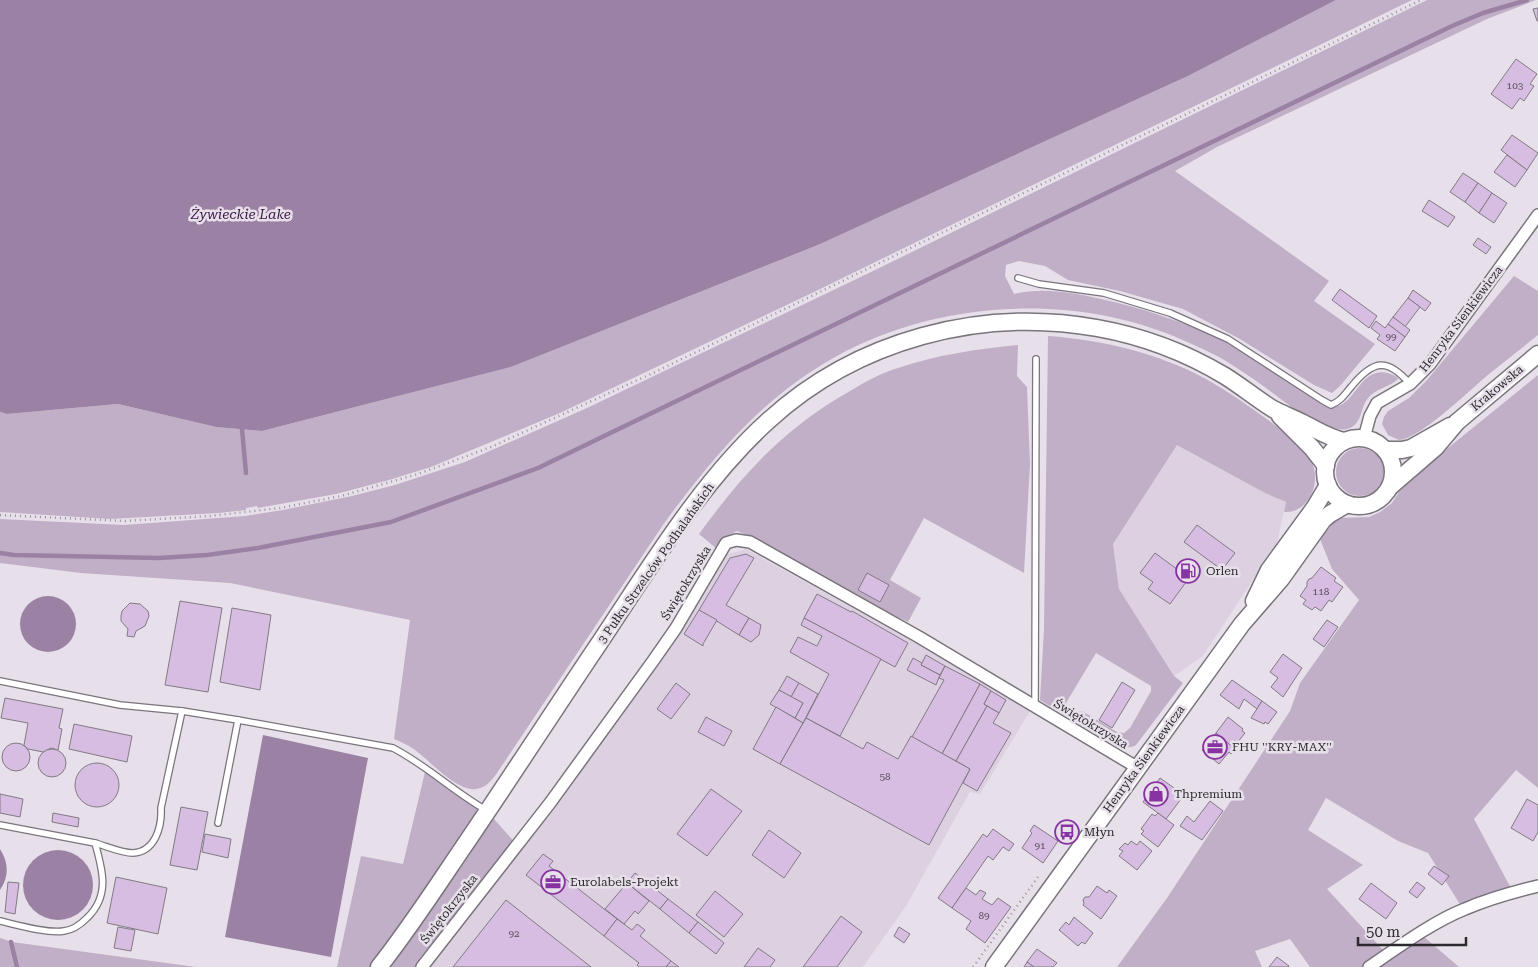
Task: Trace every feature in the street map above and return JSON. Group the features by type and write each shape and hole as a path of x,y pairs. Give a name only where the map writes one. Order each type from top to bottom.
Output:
{"main road":[{"name":"3 Pułku Strzelców Podhalańskich","path":"379,967 416,917 488,811 658,556 721,470 767,422 813,386 850,364 896,344 965,326 1022,322 1074,324 1100,328 1145,340 1188,356 1228,378 1272,408"},
{"name":"Krakowska","path":"1386,450 1411,448 1456,422 1538,354"},
{"path":"1272,408 1325,436 1344,441"},
{"path":"1272,408 1312,448 1326,466"},
{"name":"Krakowska","path":"1391,486 1435,448 1456,422"},
{"path":"1364,438 1386,450 1394,468 1391,486 1380,500 1370,505 1359,506 1347,504 1333,495 1325,475 1326,466 1332,451 1344,441 1364,438"},
{"name":"Henryka Sienkiewicza","path":"1242,624 1269,570 1315,507 1328,485"},
{"name":"Henryka Sienkiewicza","path":"994,967 1242,624 1281,579 1323,520 1347,504"}],"street":[{"name":"Henryka Sienkiewicza","path":"1364,438 1372,411 1377,404 1410,384 1430,364 1538,215"},
{"name":"Świętokrzyska","path":"422,967 550,803 653,661 676,628 726,543 736,540 750,542 795,573 919,637 1138,768"},
{"path":"1369,967 1463,909 1513,892 1538,886"}],"lane":[{"path":"1018,278 1040,284 1104,293 1170,313 1228,340 1331,405 1340,401 1372,366 1384,364 1396,370 1410,384"},
{"path":"1035,706 1036,359"},
{"path":"0,682 120,704 238,720 393,748 413,758 465,798 488,811"},
{"path":"0,825 94,843 131,853 144,851 153,842 161,817 161,808 182,711"},
{"path":"218,823 238,720"},
{"path":"0,921 54,932 76,928 86,920 95,910 103,895 100,862 94,843"}],"path":[{"path":"0,515 124,521 210,516 289,506 341,496 418,474 491,447 662,368 1421,0"}],"shaded area":[{"path":"1336,0 1412,0 814,292 560,413 431,467 336,494 218,513 110,519 0,512 0,412 7,414 118,404 216,427 262,431 511,367 818,245 1188,76"},
{"path":"1427,0 1536,0 1487,19 1217,147 1175,171 1329,281 1314,301 1375,344 1332,393 1314,385 1240,339 1183,309 1120,291 1068,280 1045,266 1019,261 1006,265 1005,276 1014,294 1035,291 1057,291 1079,294 1176,321 1205,332 1233,346 1323,405 1335,407 1344,403 1373,374 1383,372 1397,377 1398,379 1368,398 1355,425 1350,428 1338,429 1314,419 1312,422 1262,385 1206,350 1178,338 1133,323 1087,313 1039,309 991,310 943,317 896,330 853,348 790,386 750,421 714,459 665,522 496,774 488,784 481,788 468,789 460,786 415,750 394,739 410,620 230,583 81,573 0,563 0,519 124,525 245,516 352,496 395,485 465,462 587,408 871,272"},
{"path":"1514,276 1538,291 1538,335 1432,423 1399,440 1388,435 1382,424 1388,411 1409,398 1427,380"},
{"path":"1048,336 1130,349 1188,370 1230,393 1298,442 1295,445 1307,455 1314,467 1315,476 1312,494 1301,507 1293,511 1284,512 1286,502 1265,493 1177,445 1113,544 1119,589 1174,676 1183,683 1136,745 1132,747 1122,745 1108,737 1103,739 1077,722 1076,715 1082,711 1117,732 1124,733 1130,728 1151,691 1151,686 1096,653 1063,708 1056,710 1040,700 1044,629"},
{"path":"1018,345 1017,376 1027,387 1030,464 1024,573 924,518 890,580 921,598 908,622 877,607 749,536 737,531 727,536 717,549 699,534 715,512 766,454 826,405 885,372 912,363 942,356"},
{"path":"1538,375 1538,788 1516,770 1474,819 1513,892 1461,906 1428,853 1398,841 1326,798 1308,830 1363,865 1327,889 1384,951 1364,967 1310,967 1290,939 1255,951 1262,967 1117,967 1167,898 1290,711 1300,683 1359,600 1332,569 1320,539 1334,522 1341,518 1369,517 1392,503 1399,492 1443,452"},
{"name":"Orlen","path":"1177,444 1265,493 1286,502 1277,543 1203,656 1174,676 1119,589 1113,544"},
{"path":"1360,448 1369,450 1377,455 1382,463 1384,472 1382,481 1377,489 1369,494 1360,496 1351,494 1343,489 1338,481 1336,472 1338,463 1343,455 1351,450"},
{"path":"746,549 915,643 1030,711 980,794 970,792 906,906 863,967 422,967 609,721 721,552 728,554"},
{"path":"426,768 487,811 517,845 422,967 337,967 361,856 403,864"},
{"path":"1423,936 1459,967 1374,967"},
{"path":"0,938 12,942 196,967 0,967"}],"water":[{"name":"Żywieckie Lake","path":"0,0 1336,0 1188,76 818,245 511,367 262,431 216,427 118,404 7,414 0,412"},
{"path":"43,596 53,596 68,604 74,613 76,624 74,635 68,644 53,652 43,652 32,647 25,640 20,629 20,619 25,608 32,601"},
{"path":"263,735 368,758 331,957 225,937"},
{"path":"0,849 5,859 7,870 0,890"},
{"path":"58,850 71,853 83,860 90,872 93,885 90,898 83,910 71,917 58,920 45,917 33,910 26,898 23,885 26,872 33,860 45,853"}],"building":[{"path":"1538,8 1538,21 1537,21 1533,9"},
{"path":"1516,59 1537,74 1530,84 1534,86 1524,101 1520,98 1512,109 1491,94"},
{"path":"1512,135 1538,153 1527,170 1501,150"},
{"path":"1507,155 1527,170 1515,187 1494,172"},
{"path":"1463,173 1478,183 1465,202 1450,192"},
{"path":"1478,183 1492,193 1479,213 1465,202"},
{"path":"1492,193 1507,203 1494,223 1479,213"},
{"path":"1429,200 1455,217 1448,227 1422,211"},
{"path":"1478,238 1491,247 1486,254 1473,245"},
{"path":"1340,289 1377,316 1369,328 1332,300"},
{"path":"1413,290 1431,303 1425,311 1408,298"},
{"path":"1408,298 1420,307 1405,327 1393,317"},
{"path":"1393,317 1410,330 1405,337 1388,324"},
{"path":"1376,321 1385,328 1388,324 1405,337 1395,351 1377,339 1380,335 1371,328"},
{"path":"1197,525 1235,553 1222,570 1184,542"},
{"path":"1155,553 1189,578 1170,604 1148,589 1153,582 1140,573"},
{"path":"746,554 754,558 726,605 749,618 739,635 699,610 730,558"},
{"path":"1321,567 1336,578 1334,581 1343,587 1332,602 1329,600 1321,611 1315,607 1312,610 1303,604 1306,600 1300,596 1307,586 1309,579"},
{"path":"867,573 889,585 880,602 858,590"},
{"path":"817,594 852,611 908,643 895,667 804,618"},
{"path":"180,601 222,608 208,692 165,685"},
{"path":"130,603 140,604 148,611 149,616 145,626 136,631 134,637 127,636 128,629 121,621 122,611"},
{"path":"232,608 271,615 260,690 220,682"},
{"path":"699,610 717,620 703,646 684,634"},
{"path":"749,618 761,625 759,635 751,642 739,635"},
{"path":"804,618 881,659 840,736 806,718 829,674 790,652 798,637 817,646 822,636 801,625"},
{"path":"1327,620 1338,627 1324,647 1313,639"},
{"path":"1283,654 1302,668 1283,697 1271,687 1278,678 1270,672"},
{"path":"926,655 945,666 940,675 921,665"},
{"path":"913,658 922,663 921,665 940,675 936,685 907,670"},
{"path":"945,666 980,684 942,754 912,737 944,680 939,678"},
{"path":"787,676 799,683 791,697 779,690"},
{"path":"1232,680 1262,701 1257,709 1244,699 1239,709 1220,695"},
{"path":"1122,682 1135,690 1112,728 1099,720"},
{"path":"676,683 690,694 671,719 657,709"},
{"path":"799,683 818,694 803,723 795,718 803,703 791,697"},
{"path":"980,684 991,691 984,704 987,706 956,761 942,754"},
{"path":"779,690 803,703 795,718 770,704"},
{"path":"991,691 1006,700 999,713 984,704"},
{"path":"5,698 63,709 59,728 62,729 58,750 51,748 43,752 28,749 24,745 28,723 1,718"},
{"path":"1262,701 1277,712 1268,724 1251,718"},
{"path":"987,706 999,713 993,723 1011,733 977,791 963,783 970,769 956,761"},
{"path":"776,707 803,723 780,764 753,749"},
{"path":"706,717 732,731 724,746 698,732"},
{"path":"1228,717 1243,729 1242,731 1245,733 1237,743 1235,740 1230,745 1216,733"},
{"path":"806,718 863,749 867,742 898,759 911,736 970,769 929,845 780,764"},
{"path":"74,724 132,736 127,762 69,749"},
{"path":"1216,733 1235,749 1231,754 1229,752 1219,764 1202,750"},
{"path":"16,743 26,747 30,757 26,767 16,771 6,767 2,757 6,747"},
{"path":"52,749 62,753 66,763 62,773 52,777 42,773 38,763 42,753"},
{"path":"93,763 101,763 113,769 119,785 113,801 101,807 93,807 81,801 75,789 75,781 81,769"},
{"path":"1160,778 1184,795 1166,819 1143,802"},
{"path":"711,789 742,811 707,856 677,834"},
{"path":"0,794 23,799 20,817 0,813"},
{"path":"1527,799 1538,805 1538,832 1533,841 1511,828"},
{"path":"1210,801 1223,811 1202,840 1180,826 1187,816 1194,822"},
{"path":"181,807 208,812 197,870 170,865"},
{"path":"53,813 79,818 78,827 52,822"},
{"path":"1158,813 1174,825 1158,847 1141,834 1144,831 1141,829 1152,814 1155,816"},
{"path":"1034,825 1058,841 1043,863 1022,848 1032,833 1030,831"},
{"path":"993,829 1014,844 1009,851 1003,847 993,860 988,856 952,908 938,898 983,834 987,837"},
{"path":"769,830 801,853 784,878 752,855"},
{"path":"205,834 231,839 228,858 202,852"},
{"path":"1131,841 1137,845 1140,841 1152,851 1137,870 1119,856 1123,851 1119,849 1125,843 1128,845"},
{"path":"543,854 553,861 549,866 617,919 604,936 526,875"},
{"path":"1434,866 1449,876 1442,885 1428,874"},
{"path":"635,873 668,899 660,909 627,883"},
{"path":"116,877 167,888 158,934 107,923"},
{"path":"8,882 19,883 15,914 5,912"},
{"path":"1417,882 1425,888 1417,898 1409,892"},
{"path":"627,883 649,901 638,914 635,911 624,924 605,909"},
{"path":"1371,883 1397,903 1386,919 1359,899"},
{"path":"1097,886 1107,893 1109,890 1117,896 1101,919 1083,905 1085,897 1089,897"},
{"path":"966,888 976,895 980,890 986,893 982,899 992,905 998,898 1011,907 985,943 966,929 971,921 952,908"},
{"path":"715,891 743,914 724,937 696,915"},
{"path":"668,899 698,922 689,933 660,909"},
{"path":"506,900 591,967 453,967"},
{"path":"841,916 862,932 837,967 803,967"},
{"path":"1074,917 1093,933 1085,944 1082,942 1078,946 1059,930 1066,922 1069,925"},
{"path":"617,919 632,930 637,924 645,930 640,936 671,961 666,967 639,967 637,965 639,963 604,936"},
{"path":"698,922 724,943 716,954 689,933"},
{"path":"118,927 135,930 131,951 114,948"},
{"path":"899,927 910,934 904,943 894,936"},
{"path":"758,948 775,960 770,967 744,967"},
{"path":"1037,949 1057,963 1053,967 1034,967 1027,962"},
{"path":"1277,957 1289,966 1269,967"},
{"path":"671,961 679,967 666,967"},
{"path":"1027,962 1034,967 1024,967"}],"waterway":[{"path":"0,553 14,555 159,558 207,555 258,548 391,522 538,468 1452,26 1483,13 1527,0"},
{"path":"242,429 246,473"},
{"path":"11,942 17,967"}],"place":[{"name":"Orlen","path":"1188,571"},
{"name":"FHU ''KRY-MAX''","path":"1215,747"},
{"name":"Thpremium","path":"1156,794"},
{"name":"Młyn","path":"1067,832"},
{"name":"Eurolabels-Projekt","path":"553,882"}]}
